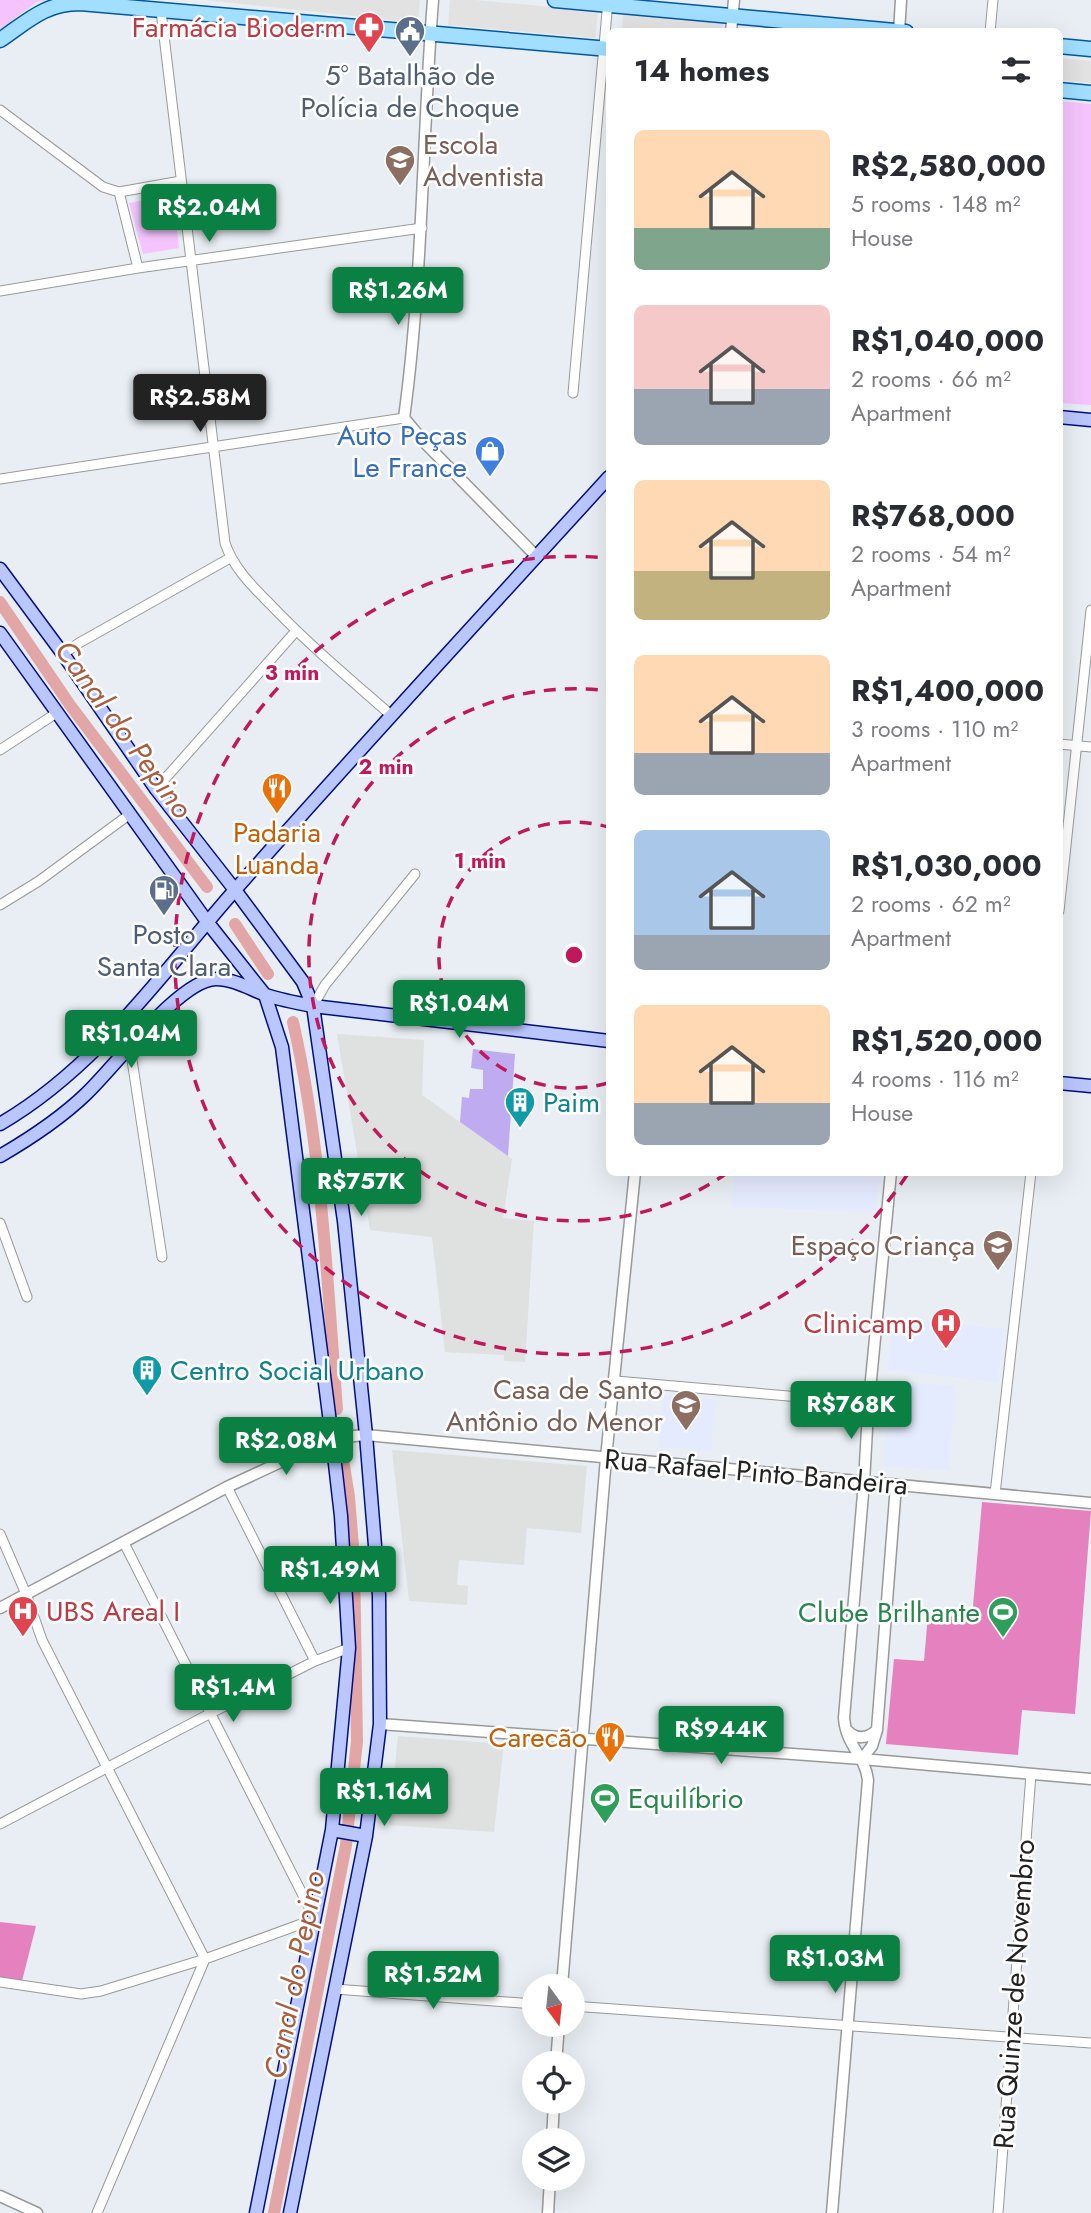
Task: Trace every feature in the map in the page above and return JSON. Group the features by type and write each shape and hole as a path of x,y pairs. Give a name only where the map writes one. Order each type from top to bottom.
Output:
{"main road":[{"path":"134,0 161,11"},
{"path":"555,0 608,2 732,24 827,28"},
{"path":"0,40 49,7 80,3 606,49"},
{"path":"1063,46 1091,49"},
{"path":"1063,90 1091,93"},
{"path":"1063,416 1091,420"},
{"path":"0,1124 28,1108 62,1082 116,1029 235,890 606,480"},
{"path":"0,569 63,654 156,789 303,982 313,1006 344,1221 366,1436 379,1595 380,1724 335,1989 290,2213"},
{"path":"0,633 208,923 265,995 282,1047 341,1516 349,1648 336,1830 315,1919 256,2213"},
{"path":"0,1156 36,1135 64,1114 188,990 202,982 216,979 238,983 265,995 313,1006 606,1041"},
{"path":"1063,1083 1091,1086"},
{"path":"336,1830 363,1835"}],"street":[{"path":"433,0 422,228 404,418 424,442 537,556"},
{"path":"732,24 734,0"},
{"path":"899,28 901,0"},
{"path":"990,28 993,0"},
{"path":"607,28 608,2"},
{"path":"161,11 225,543 230,558 250,583 296,631 392,716"},
{"path":"573,393 606,49"},
{"path":"0,110 103,187 119,192 181,181"},
{"path":"119,192 138,268"},
{"path":"0,291 138,268 422,228"},
{"path":"0,479 404,418"},
{"path":"63,654 90,636 230,558"},
{"path":"1063,872 1091,611"},
{"path":"156,789 296,631"},
{"path":"0,750 58,712"},
{"path":"1063,744 1091,747"},
{"path":"0,905 56,869 130,814"},
{"path":"313,1006 325,985 415,874"},
{"path":"130,1047 162,1257"},
{"path":"563,1974 606,1458 616,1381 635,1176"},
{"path":"832,2213 868,1780 862,1759 852,1746 845,1728 869,1403 891,1176"},
{"path":"995,1493 1031,1176"},
{"path":"0,1223 27,1297"},
{"path":"616,1381 869,1403"},
{"name":"Rua Rafael Pinto Bandeira","path":"0,1608 226,1487 332,1438 366,1436 1091,1503"},
{"path":"862,1759 872,1746 877,1730 896,1485"},
{"path":"226,1487 316,1661"},
{"path":"0,1534 26,1594 41,1640 205,1959"},
{"path":"0,1982 81,1994 101,1992 205,1959 315,1919 124,1543"},
{"path":"0,1824 211,1713 316,1661 349,1648"},
{"path":"380,1724 862,1759 1091,1779"},
{"path":"845,1728 857,1738 877,1730"},
{"name":"Rua Quinze de Novembro","path":"998,2213 1031,1774"},
{"path":"97,2213 205,1959"},
{"path":"335,1989 522,2003"},
{"path":"585,2008 1091,2043"},
{"path":"548,2213 549,2191"},
{"path":"0,2196 37,2213"}],"shaded area":[{"path":"0,0 46,0 37,2 0,29"},
{"path":"205,0 420,0 418,23"},
{"path":"450,0 598,11 595,38 448,25"},
{"path":"623,14 723,22 722,28 622,28"},
{"path":"1063,58 1091,61 1091,83 1063,80"},
{"path":"1063,101 1091,104 1091,405 1063,403"},
{"path":"173,195 179,248 143,254 129,203"},
{"path":"337,1034 424,1040 422,1095 512,1159 503,1218 534,1221 525,1362 504,1361 504,1355 445,1352 432,1237 370,1230"},
{"path":"473,1049 515,1054 508,1156 460,1122 462,1097 469,1098 470,1089 483,1089 483,1070 471,1068"},
{"path":"734,1176 881,1176 876,1212 732,1207"},
{"name":"Clinicamp","path":"894,1317 1003,1329 998,1382 888,1370"},
{"path":"890,1381 955,1386 949,1470 884,1466"},
{"name":"Casa de Santo Antônio do Menor","path":"663,1396 715,1400 711,1451 658,1447"},
{"path":"392,1450 587,1466 581,1533 527,1528 524,1565 459,1560 457,1585 468,1586 467,1605 409,1601"},
{"name":"Clube Brilhante","path":"982,1502 1091,1511 1075,1714 1022,1710 1018,1755 886,1744 894,1659 924,1661 928,1615 972,1618"},
{"path":"398,1736 504,1744 494,1832 389,1825"},
{"path":"0,1922 36,1926 22,1981 0,1978"}],"waterway":[{"name":"Canal do Pepino","path":"0,602 70,705 207,887"},
{"name":"Canal do Pepino","path":"235,924 268,974"},
{"name":"Canal do Pepino","path":"293,1022 317,1166 337,1409"},
{"name":"Canal do Pepino","path":"274,2213 346,1845 357,1741 354,1559 342,1453"}],"place":[{"name":"Farmácia Bioderm","path":"369,54"},
{"name":"5º Batalhão de Polícia de Choque","path":"410,58"},
{"name":"Escola Adventista","path":"400,187"},
{"name":"Auto Peças Le France","path":"490,478"},
{"name":"Padaria Luanda","path":"277,815"},
{"name":"Posto Santa Clara","path":"164,917"},
{"name":"Paim","path":"520,1129"},
{"name":"Espaço Criança","path":"998,1272"},
{"name":"Clinicamp","path":"946,1350"},
{"name":"Centro Social Urbano","path":"147,1397"},
{"name":"Casa de Santo Antônio do Menor","path":"686,1432"},
{"name":"UBS Areal I","path":"23,1638"},
{"name":"Clube Brilhante","path":"1003,1639"},
{"name":"Carecão","path":"610,1764"},
{"name":"Equilíbrio","path":"605,1825"}]}
